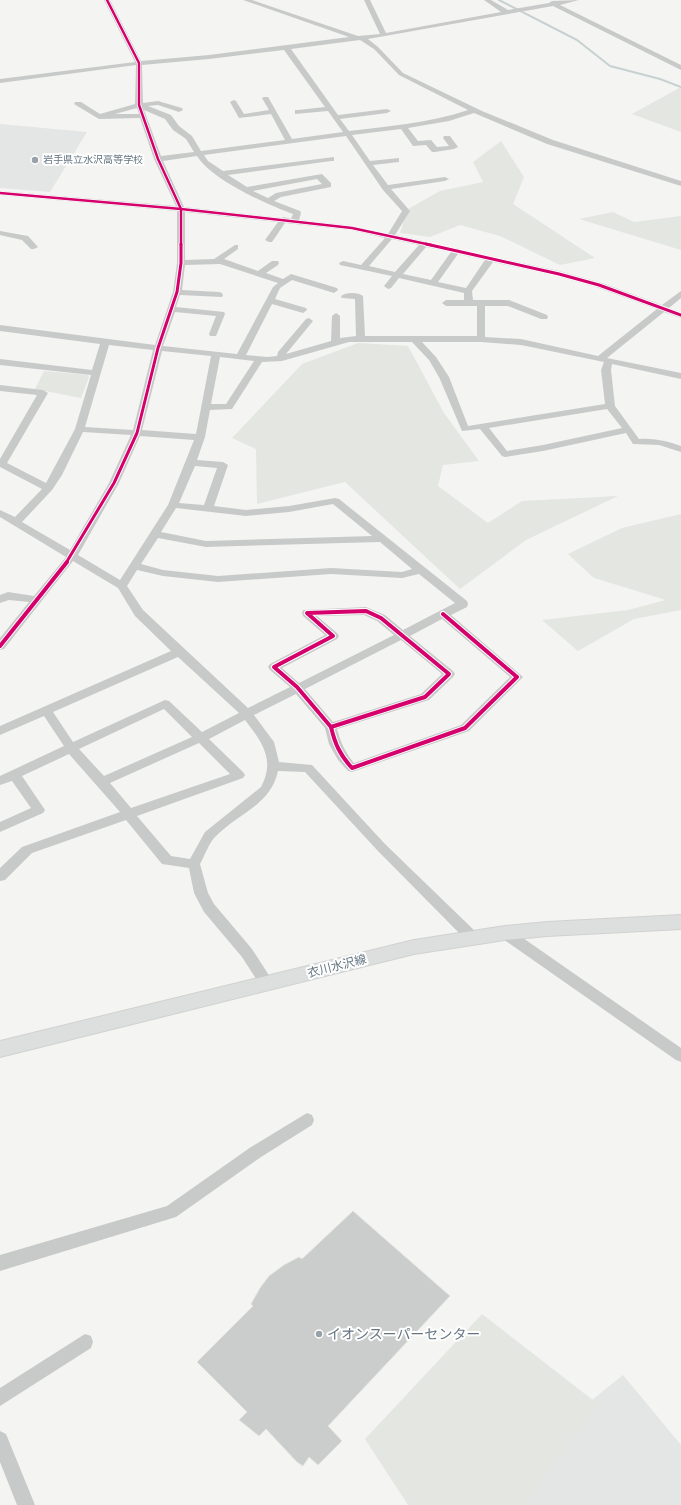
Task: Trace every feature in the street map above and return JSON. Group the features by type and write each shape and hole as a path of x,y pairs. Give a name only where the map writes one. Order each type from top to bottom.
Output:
{"main road":[{"name":"衣川水沢線","path":"0,1049 414,947 505,933 546,929 681,922"}],"street":[{"path":"0,646 71,557 114,483 137,433 158,348 177,292 181,263 181,209 158,159 139,105 139,63 107,0"},
{"path":"246,0 360,38 376,48 401,74 474,111 550,142 681,184"},
{"path":"367,0 384,35"},
{"path":"487,0 508,13"},
{"path":"0,81 139,63 209,57 384,35 508,13 550,2 576,0"},
{"path":"550,2 681,68"},
{"path":"286,47 386,188 406,211 391,236 363,268"},
{"path":"266,98 289,140"},
{"path":"234,102 242,116 273,112"},
{"path":"99,117 139,105 158,103 179,110"},
{"path":"78,104 99,117 143,116"},
{"path":"139,105 168,117 176,128 189,138 205,163 246,190 268,202 297,214 296,220"},
{"path":"298,112 330,109"},
{"path":"336,117 387,111"},
{"path":"158,159 199,154 245,151 265,144 289,140 450,119 474,111"},
{"path":"403,126 416,144 428,142 435,150 454,148 447,138"},
{"path":"265,144 270,152"},
{"path":"221,174 331,159"},
{"path":"369,163 396,160"},
{"path":"246,190 319,176 328,185 280,195 268,202"},
{"path":"386,188 445,179"},
{"path":"0,193 296,220 352,228 457,250 599,285 681,315"},
{"path":"269,240 284,219"},
{"path":"0,233 25,238 34,247"},
{"path":"388,286 426,243"},
{"path":"216,262 235,247"},
{"path":"433,283 457,250"},
{"path":"469,303 468,291 491,258"},
{"path":"181,263 221,261 284,282"},
{"path":"259,274 275,263"},
{"path":"343,263 468,291"},
{"path":"240,357 277,287 291,277 334,290"},
{"path":"177,292 219,295"},
{"path":"605,360 681,294"},
{"path":"345,296 359,296 361,338"},
{"path":"270,301 303,310"},
{"path":"446,303 509,303 544,316"},
{"path":"481,303 482,339"},
{"path":"172,309 222,314 213,334"},
{"path":"335,341 336,316"},
{"path":"282,358 281,354 309,321"},
{"path":"0,328 105,342 260,359 282,358 335,341 361,338 415,340 482,339 521,342 681,376"},
{"path":"415,340 433,359 444,377 465,429 610,406"},
{"path":"16,522 48,488 57,475 80,429 105,342"},
{"path":"122,586 173,505 191,463 200,437 216,355"},
{"path":"206,407 229,406 260,359"},
{"path":"605,360 612,412 629,430 636,442 649,441 666,443 681,449"},
{"path":"0,362 96,373"},
{"path":"0,388 43,394 1,464 48,488"},
{"path":"483,427 505,454 543,448 629,430"},
{"path":"80,429 200,437"},
{"path":"191,463 223,465 208,509"},
{"path":"102,782 200,738 297,687 402,636 463,604 335,501 289,509 246,513 173,505"},
{"path":"0,513 71,557 122,586 139,613 247,714 268,742 272,755 273,766 270,781 265,790 209,835 194,864 201,893 209,908 247,953 267,984"},
{"path":"155,534 206,544 382,538"},
{"path":"134,566 163,573 218,579 331,571 402,575 420,570"},
{"path":"0,599 8,596 36,600"},
{"path":"331,727 425,697 449,674 382,618 366,611 307,614 333,636 274,667 297,687 331,727 335,744 342,757 352,768 466,728 517,677 443,614"},
{"path":"0,731 179,652"},
{"path":"0,781 165,704 238,775 27,850 0,876"},
{"path":"46,711 72,748 167,861 194,864"},
{"path":"273,766 308,768 382,847 472,938"},
{"path":"0,828 39,810 14,774"},
{"path":"505,933 681,1056"},
{"path":"0,1263 171,1212 256,1152 308,1120"},
{"path":"0,1398 85,1342"},
{"path":"0,1440 26,1505"}],"shaded area":[{"path":"681,87 681,132 632,114"},
{"name":"岩手県立水沢高等学校","path":"0,124 87,132 50,192 0,188"},
{"path":"501,141 524,177 513,204 595,258 560,265 500,236 460,225 430,237 400,233 408,209 440,191 483,182 473,162"},
{"path":"613,212 634,222 681,216 681,250 579,219"},
{"path":"358,343 408,346 444,413 479,461 443,465 438,486 488,523 522,501 618,496 526,540 460,589 345,482 257,504 256,449 232,438 302,364"},
{"path":"44,371 88,375 89,377 81,398 35,389"},
{"path":"681,514 681,610 634,619 578,651 542,620 628,610 666,600 594,578 568,554 622,528"},
{"path":"482,1314 598,1404 524,1505 408,1505 365,1439"},
{"path":"623,1375 681,1445 681,1505 462,1505"}],"building":[{"name":"イオンスーパーセンター","path":"353,1211 450,1296 328,1426 342,1441 318,1465 309,1457 303,1466 297,1462 266,1429 259,1436 239,1420 247,1412 197,1362 253,1306 251,1304 269,1276 284,1265 299,1257 302,1259"}],"waterway":[{"path":"499,0 577,40 610,66 660,79 681,87"}],"cycle path":[{"path":"0,646 71,557 114,483 137,433 158,348 177,292 181,263 181,209 158,159 139,105 139,63 107,0"},
{"path":"0,193 181,209 352,228 559,274 599,285 681,315"},
{"path":"331,727 425,697 449,674 381,618 366,611 307,613 333,636 274,667 297,687 331,727 335,744 342,757 352,768 465,728 517,677 443,614"}],"place":[{"name":"岩手県立水沢高等学校","path":"35,160"},
{"name":"イオンスーパーセンター","path":"319,1334"}]}
